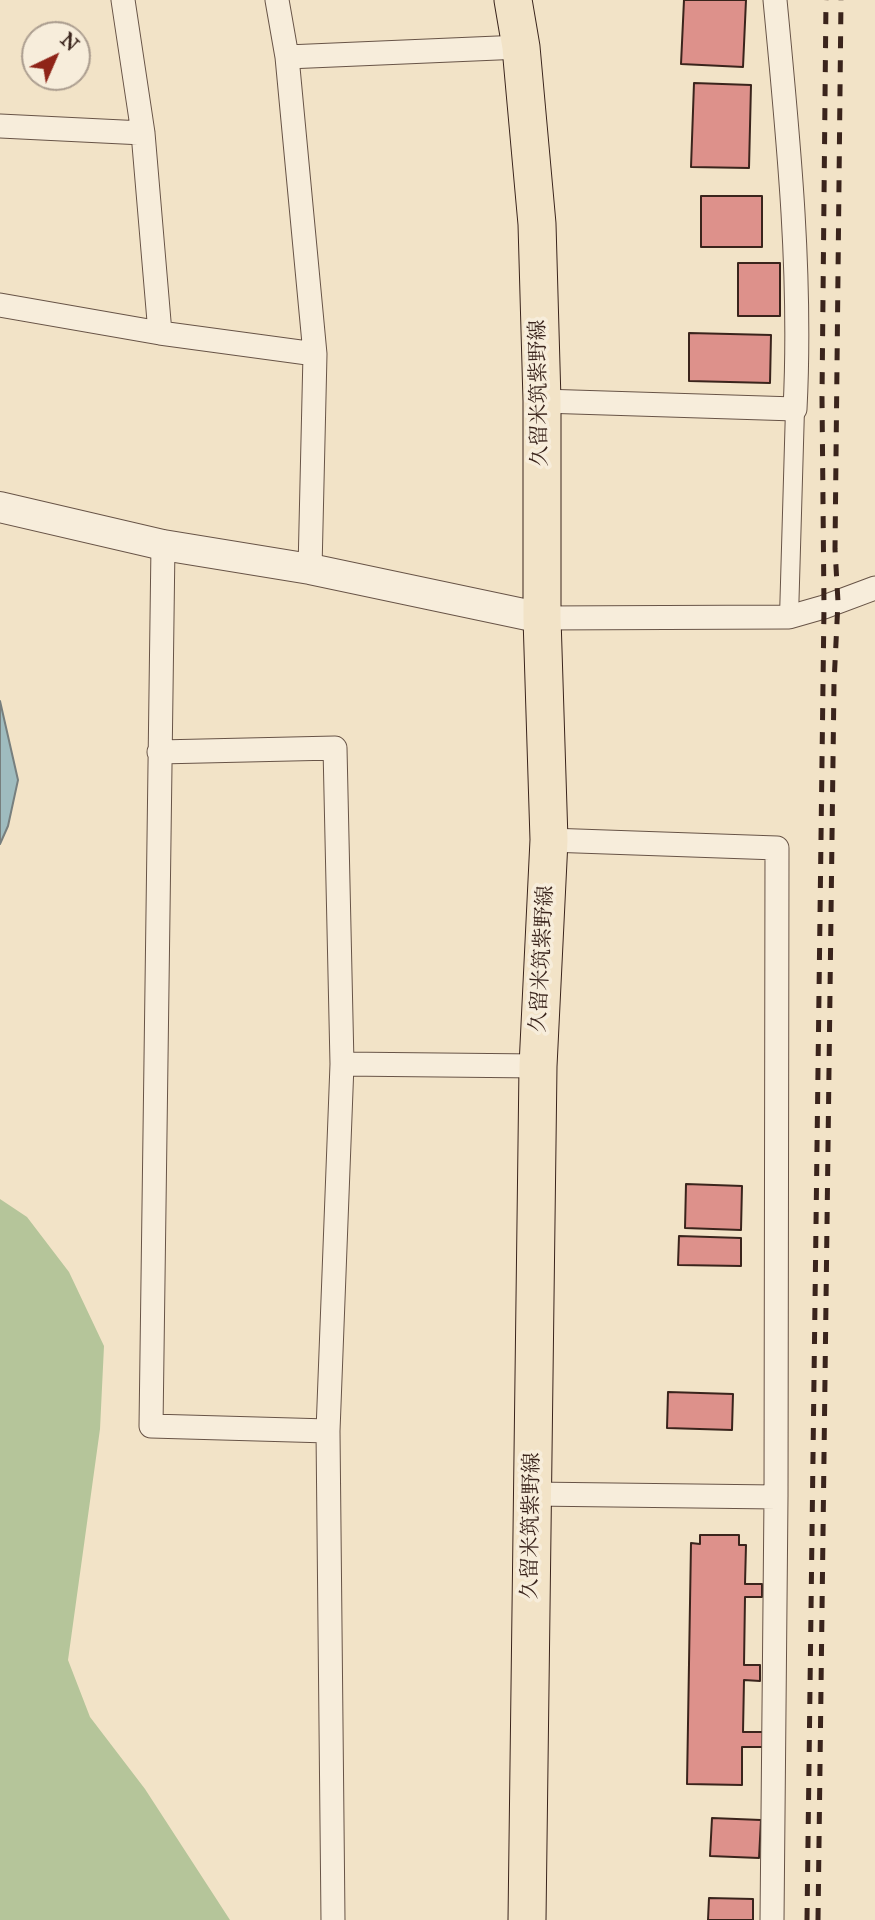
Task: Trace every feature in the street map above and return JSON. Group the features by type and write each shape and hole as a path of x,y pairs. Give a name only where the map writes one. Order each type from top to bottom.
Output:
{"main road":[{"name":"久留米筑紫野線","path":"513,0 521,47 537,224 542,401 542,618 549,840 538,1066 527,1920"}],"street":[{"path":"123,0 143,133 160,334"},
{"path":"277,0 287,57 315,354 310,569"},
{"path":"775,0 792,184 797,363 789,617"},
{"path":"287,57 521,47"},
{"path":"0,126 143,133"},
{"path":"0,305 160,334 315,354"},
{"path":"542,401 795,409"},
{"path":"0,507 163,545 310,569 542,618 789,617 875,588"},
{"path":"163,545 151,1426 328,1431"},
{"path":"159,752 335,748 342,1064 328,1431 333,1920"},
{"path":"549,840 777,848 772,1920"},
{"path":"342,1064 538,1066"},
{"path":"532,1494 776,1497"}],"green space":[{"path":"0,1199 27,1217 69,1272 104,1346 100,1429 68,1660 90,1717 145,1789 230,1920 0,1920"}],"water":[{"path":"0,701 18,780 8,826 0,844"}],"building":[{"path":"684,0 746,0 743,67 681,64"},
{"path":"694,83 751,85 749,168 691,167"},
{"path":"701,196 762,196 762,247 701,247"},
{"path":"738,263 780,263 780,316 738,316"},
{"path":"689,333 771,335 770,383 689,381"},
{"path":"686,1184 742,1186 741,1230 685,1228"},
{"path":"679,1236 741,1238 741,1266 678,1265"},
{"path":"668,1392 733,1394 732,1430 667,1428"},
{"path":"700,1535 739,1535 739,1545 746,1545 745,1584 762,1584 762,1597 745,1597 744,1665 760,1665 760,1681 744,1680 743,1732 763,1732 763,1747 742,1747 742,1785 687,1784 691,1543 700,1544"},
{"path":"712,1818 761,1820 759,1858 710,1856"},
{"path":"709,1898 753,1899 753,1920 708,1920"}],"railway":[{"path":"807,1920 824,607 822,397 826,0"},
{"path":"818,1920 834,683 838,602 835,549 841,0"}]}
